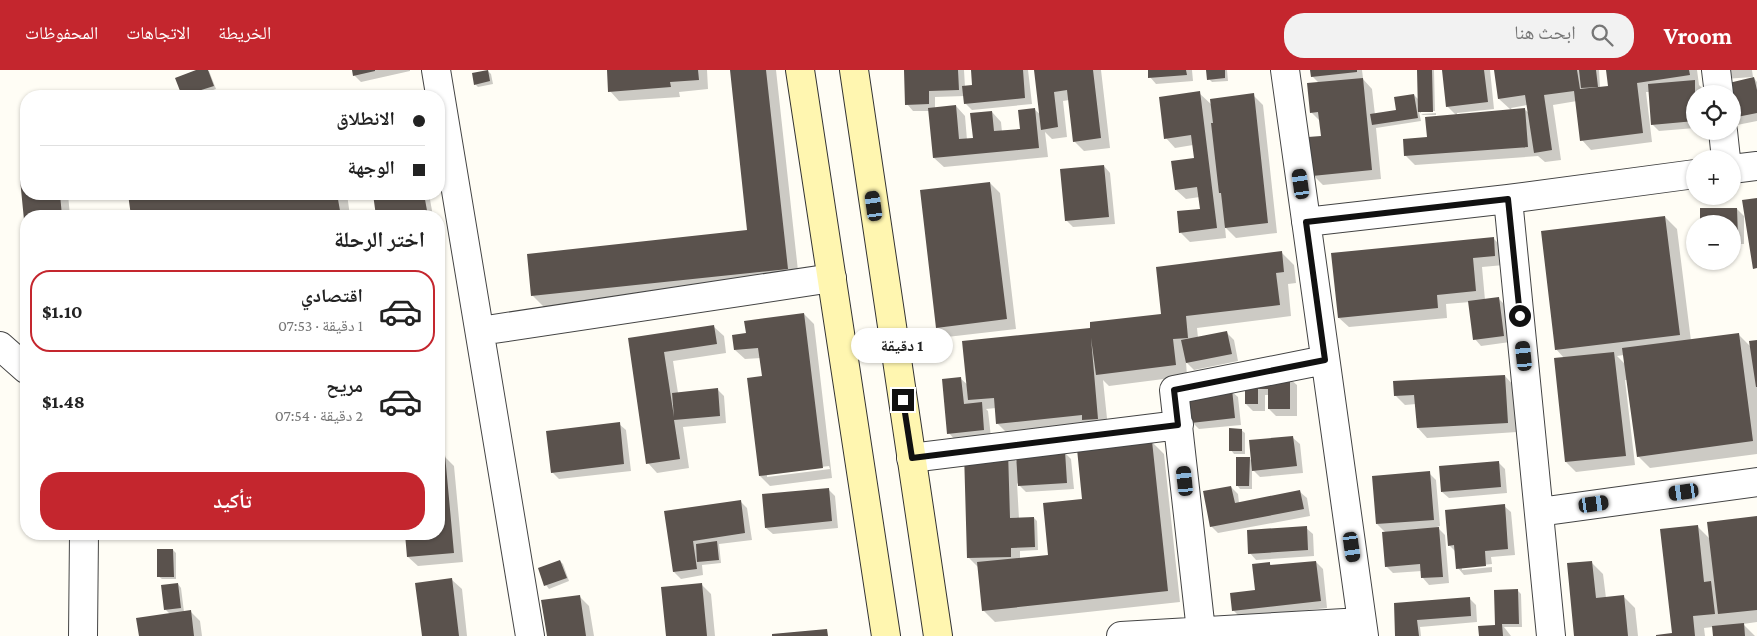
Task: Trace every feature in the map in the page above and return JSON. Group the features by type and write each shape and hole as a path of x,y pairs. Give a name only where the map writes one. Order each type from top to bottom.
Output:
{"main road":[{"path":"800,70 886,636"},
{"path":"854,70 938,636"}],"street":[{"path":"436,70 439,90"},
{"path":"1120,636 1201,631 1363,629 1285,70"},
{"path":"1716,70 1717,85"},
{"path":"445,123 530,636"},
{"path":"1741,168 1757,166"},
{"path":"1306,222 1508,199 1686,175"},
{"path":"1508,199 1551,636"},
{"path":"480,331 832,278"},
{"path":"0,346 20,364"},
{"path":"1201,631 1174,390 1325,360"},
{"path":"912,458 1178,425"},
{"path":"1539,512 1757,482"},
{"path":"83,636 84,540"}],"building":[{"path":"196,70 208,70 214,86 201,90 180,90 175,78"},
{"path":"352,70 375,70 375,71 353,76"},
{"path":"488,70 490,81 474,85 472,73"},
{"path":"607,70 698,70 699,80 670,82 671,87 608,92"},
{"path":"730,70 766,70 788,269 531,296 527,254 747,230"},
{"path":"904,70 958,70 959,90 929,91 929,104 905,105"},
{"path":"971,70 1023,70 1025,98 964,104 962,86 972,85"},
{"path":"1034,70 1093,70 1101,138 1073,142 1067,90 1054,92 1058,127 1041,130"},
{"path":"1148,70 1186,70 1187,75 1148,78"},
{"path":"1206,70 1225,70 1225,78 1207,80"},
{"path":"1310,70 1357,70 1357,72 1311,77"},
{"path":"1417,70 1432,70 1433,112 1418,112"},
{"path":"1442,70 1484,70 1488,102 1446,107"},
{"path":"1494,70 1577,70 1580,89 1608,86 1606,70 1689,70 1690,75 1637,83 1643,133 1580,141 1574,91 1544,95 1552,150 1534,153 1525,95 1498,99"},
{"path":"1579,70 1596,70 1598,87 1581,88"},
{"path":"1754,77 1757,90 1757,113 1741,116 1741,85 1720,85"},
{"path":"1363,78 1372,170 1312,176 1308,137 1321,136 1318,112 1310,113 1307,83"},
{"path":"1695,80 1695,85 1686,85 1686,122 1651,125 1648,84"},
{"path":"1200,91 1217,228 1179,233 1177,211 1200,209 1197,187 1175,190 1171,161 1194,158 1191,135 1164,139 1159,97"},
{"path":"1254,93 1268,223 1225,228 1221,193 1219,193 1210,99"},
{"path":"1414,94 1418,118 1372,125 1370,114 1396,110 1394,97"},
{"path":"956,105 959,139 973,138 970,113 992,111 994,131 1020,129 1018,110 1035,108 1039,148 933,158 928,108"},
{"path":"1525,108 1528,147 1404,156 1403,139 1427,137 1425,117"},
{"path":"1104,165 1109,217 1065,221 1060,169"},
{"path":"990,182 1007,319 936,328 920,190"},
{"path":"1757,198 1757,268 1753,269 1742,200"},
{"path":"22,200 61,200 61,210 23,210"},
{"path":"129,200 338,200 340,210 130,210"},
{"path":"374,200 425,200 427,210 375,210"},
{"path":"1700,208 1737,208 1737,215 1700,215"},
{"path":"1665,216 1680,335 1555,350 1541,231"},
{"path":"1494,237 1495,256 1473,258 1476,291 1437,295 1438,308 1338,318 1331,253"},
{"path":"1282,251 1284,272 1276,273 1280,305 1186,316 1188,338 1173,339 1176,365 1096,375 1091,338 1098,419 1082,420 1082,415 996,424 994,398 968,400 962,341 1090,328 1090,322 1161,314 1156,267"},
{"path":"1499,297 1504,336 1473,340 1468,301"},
{"path":"804,313 823,468 759,476 747,378 762,376 758,348 734,350 732,335 746,333 744,321"},
{"path":"714,325 717,344 664,352 674,417 672,393 718,388 720,416 674,420 680,459 646,464 628,338"},
{"path":"1227,331 1232,354 1186,363 1181,340"},
{"path":"1739,333 1753,441 1637,457 1622,348"},
{"path":"1757,340 1757,387 1756,387 1749,341"},
{"path":"1614,352 1626,456 1565,462 1554,358"},
{"path":"1505,375 1508,423 1417,428 1414,395 1394,396 1393,381"},
{"path":"961,377 964,404 982,402 984,430 947,434 942,379"},
{"path":"1245,377 1290,377 1290,409 1268,409 1268,389 1258,389 1258,404 1245,404"},
{"path":"1232,389 1235,418 1191,423 1188,394"},
{"path":"620,422 624,464 551,473 546,431"},
{"path":"1229,428 1242,429 1242,451 1229,451"},
{"path":"1293,436 1297,466 1252,471 1249,440"},
{"path":"1152,441 1168,591 982,611 977,562 1048,555 1043,503 1082,499 1077,449"},
{"path":"1008,451 1010,518 1034,517 1035,547 1011,548 1011,557 967,558 964,452"},
{"path":"1065,451 1067,483 1018,486 1016,454"},
{"path":"445,455 454,553 407,557 406,540 445,540"},
{"path":"1236,457 1250,457 1249,486 1236,486"},
{"path":"1499,461 1501,487 1441,492 1439,466"},
{"path":"1430,471 1434,520 1376,524 1372,476"},
{"path":"1231,486 1235,503 1300,490 1304,509 1210,527 1203,491"},
{"path":"829,488 832,521 765,528 762,494"},
{"path":"741,500 745,533 693,541 697,569 673,572 664,511"},
{"path":"1505,504 1508,549 1485,551 1486,566 1456,569 1454,545 1448,546 1445,510"},
{"path":"1757,516 1757,610 1718,614 1707,522"},
{"path":"1698,525 1704,582 1711,581 1715,614 1693,616 1695,636 1656,636 1672,633 1660,529"},
{"path":"1307,526 1308,550 1248,554 1247,530"},
{"path":"1439,527 1443,577 1421,578 1420,564 1385,567 1382,532"},
{"path":"717,541 719,560 697,562 696,544"},
{"path":"157,549 173,549 174,577 157,577"},
{"path":"560,560 567,578 544,586 538,568"},
{"path":"1316,561 1321,601 1232,611 1230,593 1255,590 1252,564 1270,562 1270,565"},
{"path":"1592,561 1596,598 1624,595 1628,636 1574,636 1567,563"},
{"path":"452,578 459,636 422,636 415,583"},
{"path":"178,583 181,608 164,610 161,585"},
{"path":"702,583 707,636 666,636 661,587"},
{"path":"1518,589 1519,624 1502,624 1503,636 1479,636 1478,626 1495,625 1494,590"},
{"path":"580,595 586,636 547,636 541,600"},
{"path":"1470,597 1471,616 1417,620 1419,636 1395,636 1394,603"},
{"path":"191,610 194,636 139,636 136,618"},
{"path":"1744,623 1745,636 1713,636 1712,626"},
{"path":"827,629 828,636 772,636 772,634"}],"route":[{"path":"903,400 912,458 1178,425 1174,390 1325,360 1306,222 1508,199 1520,316"}]}
